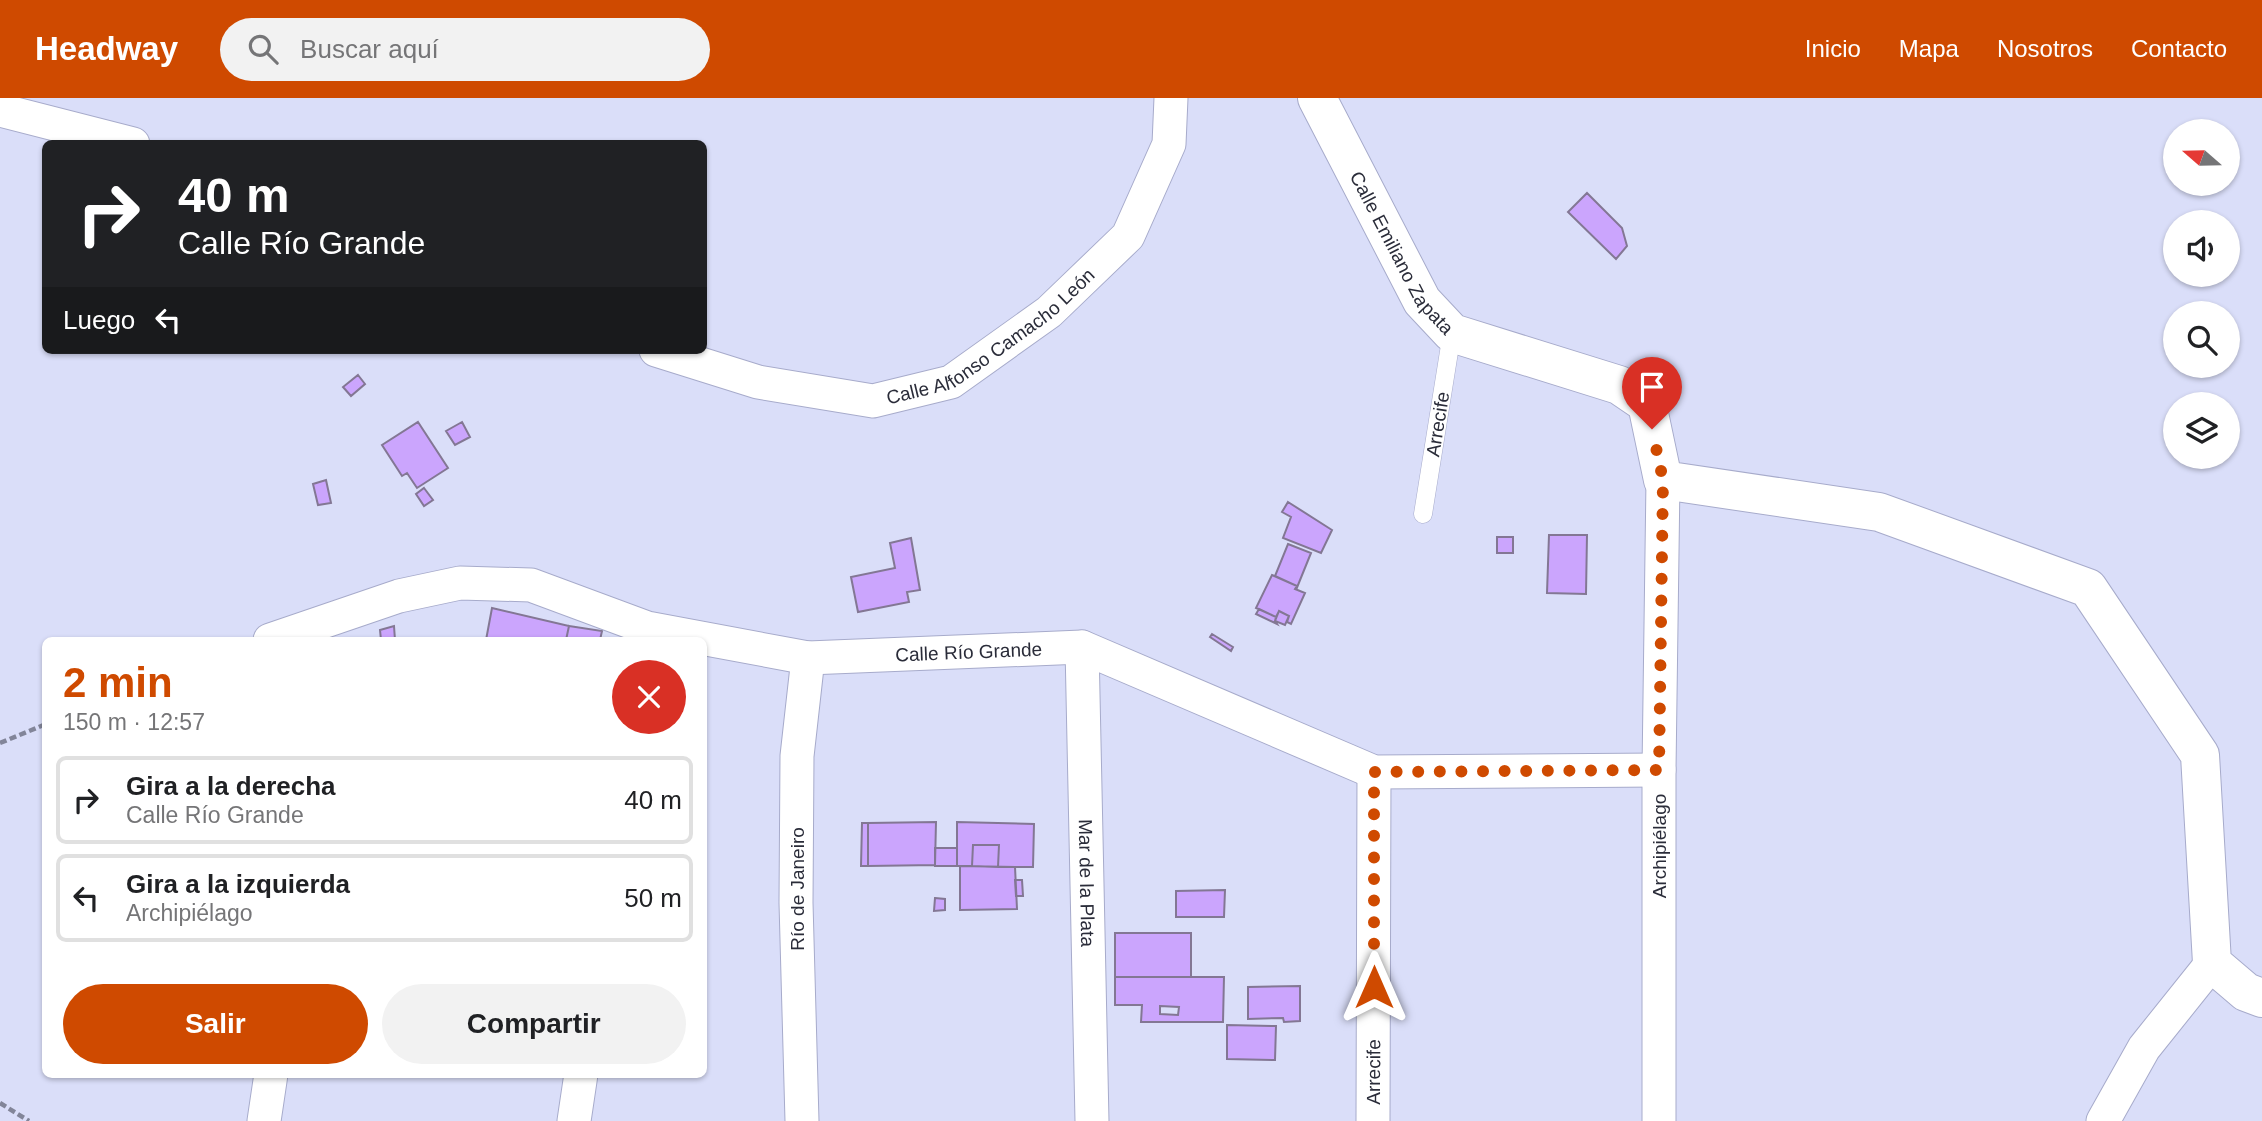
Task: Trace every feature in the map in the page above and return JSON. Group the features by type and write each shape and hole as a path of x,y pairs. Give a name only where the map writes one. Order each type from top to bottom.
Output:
{"main road":[{"name":"Calle Emiliano Zapata","path":"1317,98 1422,301 1452,332 1619,385 1647,404"},
{"name":"Archipiélago","path":"1647,404 1663,480"},
{"path":"1663,480 1879,512 2088,588 2200,755 2212,963 2246,992 2262,999"}],"street":[{"name":"Calle Alfonso Camacho León","path":"669,354 758,382 873,401 951,382 1049,312 1128,236 1169,144 1171,98"},
{"path":"0,110 117,140"},
{"name":"Archipiélago","path":"1659,1121 1659,770 1663,480"},
{"name":"Calle Río Grande","path":"290,637 335,630 399,596 460,583 531,585 646,634 666,637"},
{"name":"Calle Río Grande","path":"707,643 808,658 1082,647 1374,772 1659,770"},
{"name":"Mar de la Plata","path":"1082,647 1092,1121"},
{"name":"Río de Janeiro","path":"803,1121 796,903 797,756 808,658"},
{"name":"Arrecife","path":"1373,1121 1374,772"},
{"path":"2103,1121 2144,1048 2212,963"},
{"path":"264,1121 270,1078"},
{"path":"574,1121 580,1078"}],"lane":[{"name":"Arrecife","path":"1423,514 1452,332"}],"path":[{"path":"0,743 42,726"},
{"path":"0,1103 29,1121"}],"building":[{"path":"1587,193 1622,228 1627,246 1616,259 1568,212"},
{"path":"358,375 365,384 351,396 343,387"},
{"path":"418,422 448,468 417,488 407,473 402,476 382,445"},
{"path":"462,422 470,437 455,445 446,431"},
{"path":"326,480 331,503 318,505 313,484"},
{"path":"424,488 433,500 424,506 416,494"},
{"path":"1288,502 1332,530 1321,553 1283,538 1291,517 1282,512"},
{"path":"1549,535 1587,535 1586,594 1547,593"},
{"path":"1497,537 1513,537 1513,553 1497,553"},
{"path":"911,538 920,590 907,592 909,602 858,612 851,577 895,568 890,543"},
{"path":"1288,544 1311,553 1296,590 1297,586 1275,576"},
{"path":"1272,575 1297,586 1295,589 1305,593 1291,624 1287,622 1289,616 1279,611 1276,617 1256,608"},
{"path":"492,608 569,626 567,637 487,637"},
{"path":"1259,609 1276,617 1277,624 1256,614"},
{"path":"1279,611 1289,616 1285,625 1275,621"},
{"path":"394,626 395,637 381,637 380,630"},
{"path":"569,626 602,631 601,637 567,637"},
{"path":"1212,634 1233,647 1231,651 1210,637"},
{"path":"936,822 935,865 868,866 868,823"},
{"path":"957,822 1034,824 1033,867 998,867 999,845 973,845 972,866 957,866"},
{"path":"862,823 868,823 868,866 861,866"},
{"path":"973,845 999,845 998,867 972,866"},
{"path":"935,848 957,848 957,866 935,866"},
{"path":"960,866 1015,867 1017,909 960,910"},
{"path":"1015,880 1022,880 1023,896 1016,896"},
{"path":"1225,890 1224,917 1176,917 1176,891"},
{"path":"935,898 945,899 945,910 934,911"},
{"path":"1115,933 1191,933 1191,977 1115,977"},
{"path":"1115,977 1224,977 1223,1022 1141,1022 1142,1005 1115,1005","holes":["1160,1006 1179,1007 1178,1015 1160,1014"]},
{"path":"1300,986 1300,1021 1284,1022 1283,1018 1248,1019 1248,987"},
{"path":"1227,1025 1276,1026 1275,1060 1227,1059"}],"route":[{"path":"1374,987 1374,772 1659,770 1663,480 1652,429"}]}
